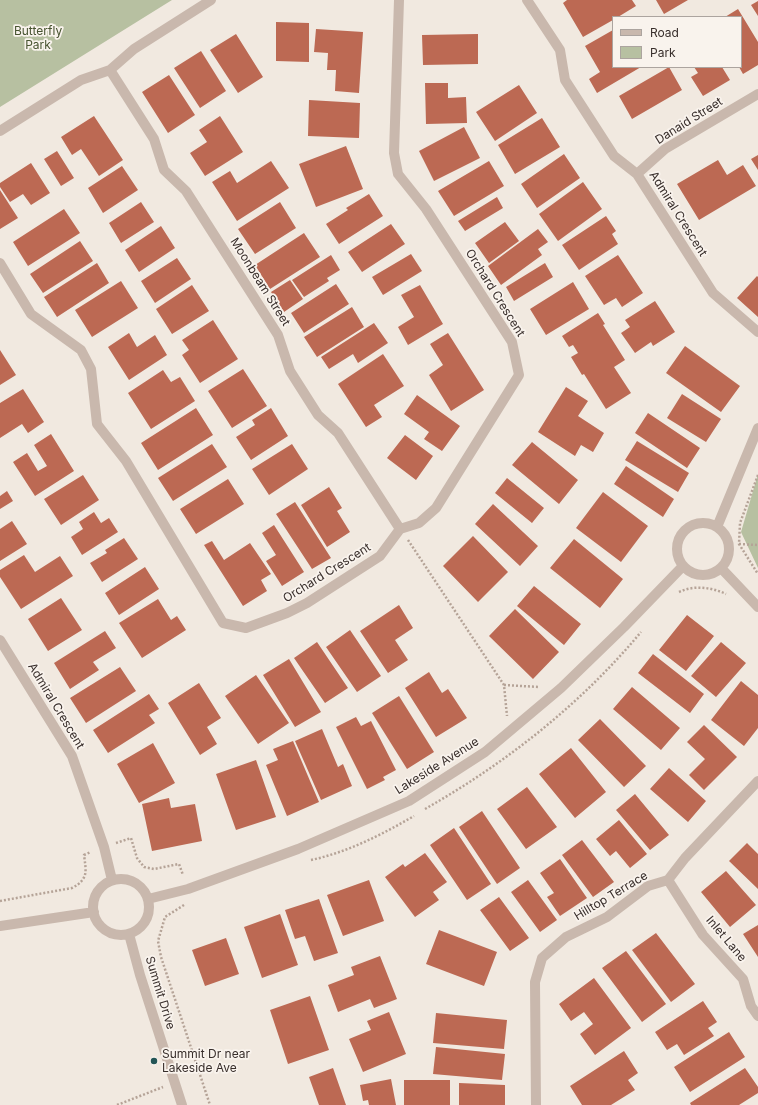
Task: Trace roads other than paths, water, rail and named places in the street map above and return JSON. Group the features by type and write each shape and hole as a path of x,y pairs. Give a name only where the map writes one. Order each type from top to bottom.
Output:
{"street":[{"path":"0,131 81,80 110,70 134,49 211,0"},
{"name":"Orchard Crescent","path":"0,263 31,314 81,350 90,369 97,424 126,460 223,623 246,628 287,613 307,603 380,556 400,529 419,523 436,508 519,375 512,342 426,209 398,174 394,154 399,0"},
{"name":"Admiral Crescent","path":"527,0 560,50 565,80 614,156 637,174 713,293 758,332"},
{"name":"Moonbeam Street","path":"110,70 154,139 164,170 186,191 278,335 290,371 318,414 338,432 400,529"},
{"name":"Danaid Street","path":"637,174 665,149 758,94"},
{"path":"717,527 758,428"},
{"path":"706,523 717,527 724,534 728,542 727,558 721,568 707,575 695,574 683,566 677,551 678,540 685,530 706,523"},
{"name":"Lakeside Avenue","path":"148,899 188,889 298,849 409,801 485,752 561,688 624,627 683,566"},
{"path":"721,568 758,607"},
{"name":"Admiral Crescent","path":"0,640 72,756 104,847 112,880"},
{"name":"Hilltop Terrace","path":"536,1105 535,982 542,958 566,937 607,917 648,886 668,880 684,858 758,781"},
{"path":"121,879 138,884 148,899 149,908 143,924 129,934 120,935 111,933 97,920 94,912 96,896 100,890 112,880 121,879"},
{"name":"Inlet Lane","path":"668,880 703,935 743,979 751,1006 758,1016"},
{"path":"0,926 94,912"},
{"name":"Summit Drive","path":"129,934 140,975 182,1105"}],"place":[{"name":"Summit Dr near Lakeside Ave","path":"154,1061"}],"park label":[{"name":"Butterfly Park","path":"38,38"}]}
